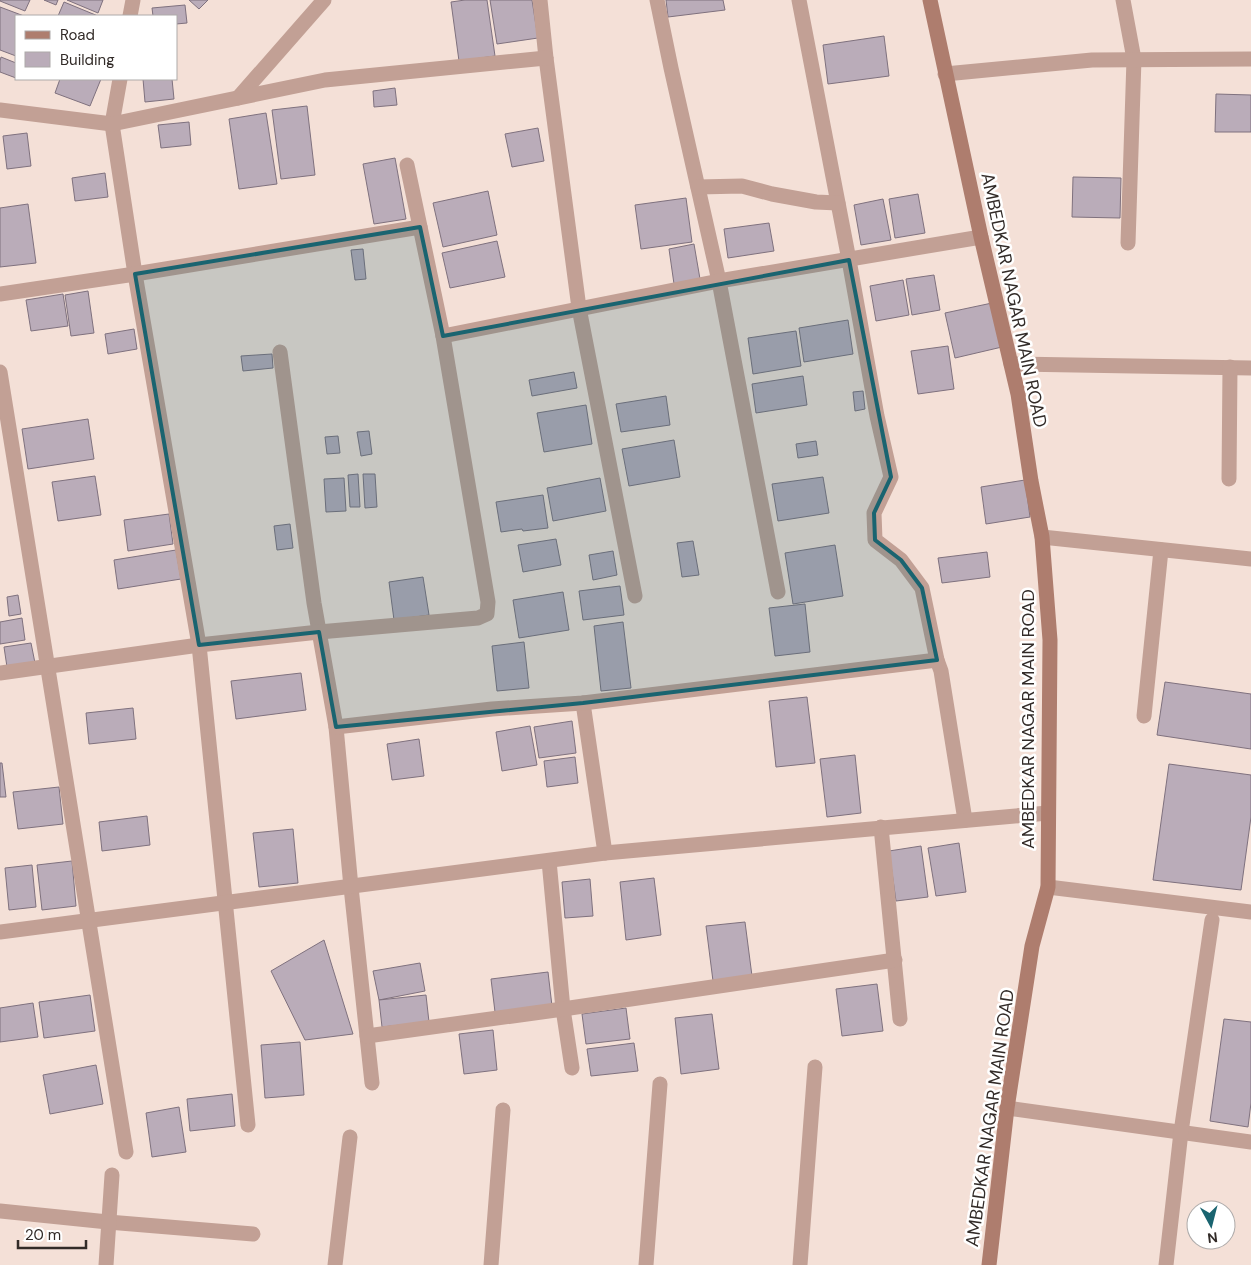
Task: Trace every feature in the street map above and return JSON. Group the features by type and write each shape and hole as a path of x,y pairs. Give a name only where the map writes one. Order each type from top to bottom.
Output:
{"street":[{"path":"130,15 132,0"},
{"path":"238,98 324,0"},
{"path":"540,0 579,308 634,596"},
{"path":"657,0 719,281 778,592"},
{"path":"799,0 890,477 874,513 875,540 902,560 922,588 941,671 965,820"},
{"name":"AMBEDKAR NAGAR MAIN ROAD","path":"930,0 980,238 1018,394 1031,481 1042,537 1050,640 1048,887 1032,946 1007,1108 989,1265"},
{"path":"1123,0 1134,60 1128,243"},
{"path":"0,110 112,124 325,80 546,58"},
{"path":"945,74 1092,60 1251,59"},
{"path":"120,80 112,124 134,274 199,645 248,1124"},
{"path":"0,673 199,645 478,618 487,614 488,602 443,336 407,165"},
{"path":"698,187 742,186 772,194 838,204"},
{"path":"0,294 420,227"},
{"path":"443,336 719,281 980,238"},
{"path":"280,352 319,632 336,727 372,1083"},
{"path":"1011,364 1251,368"},
{"path":"1229,479 1230,367"},
{"path":"0,372 90,919 126,1152"},
{"path":"1042,537 1251,559"},
{"path":"1144,716 1161,550"},
{"path":"336,727 492,709 583,703 938,660"},
{"path":"583,703 605,853"},
{"path":"0,932 605,853 1048,812"},
{"path":"881,827 900,1019"},
{"path":"549,861 562,1009 572,1068"},
{"path":"1048,887 1251,912"},
{"path":"1166,1265 1181,1132 1212,920"},
{"path":"367,1036 895,960"},
{"path":"800,1265 815,1067"},
{"path":"646,1265 660,1084"},
{"path":"1007,1108 1251,1142"},
{"path":"491,1265 503,1110"},
{"path":"335,1265 350,1137"},
{"path":"106,1265 112,1175"},
{"path":"0,1211 253,1234"}],"highlighted area":[{"path":"420,227 443,336 849,260 891,477 874,513 875,540 901,560 922,588 937,660 583,703 336,727 319,632 199,645 135,274"}],"building":[{"path":"0,0 30,0 25,11"},
{"path":"44,0 58,0 56,5"},
{"path":"67,0 103,0 98,13"},
{"path":"189,0 208,0 199,9"},
{"path":"487,0 495,56 459,61 451,2"},
{"path":"490,0 532,0 538,38 497,44"},
{"path":"666,0 723,0 725,10 668,17"},
{"path":"64,2 96,15 58,15"},
{"path":"185,5 187,23 178,24 178,15 153,15 152,8"},
{"path":"0,7 21,15 15,15 15,56 0,50"},
{"path":"884,36 889,76 828,84 823,45"},
{"path":"1,57 15,63 15,78 0,72"},
{"path":"60,80 101,80 90,106 55,93"},
{"path":"143,80 172,80 174,99 145,102"},
{"path":"395,88 397,105 374,107 373,91"},
{"path":"1216,94 1251,95 1251,132 1215,132"},
{"path":"307,106 315,175 281,179 272,110"},
{"path":"266,113 277,184 239,189 229,119"},
{"path":"189,122 191,145 161,148 158,125"},
{"path":"538,128 544,161 512,167 505,134"},
{"path":"27,133 31,166 7,169 3,136"},
{"path":"395,158 406,219 374,224 363,164"},
{"path":"105,173 108,197 75,201 72,178"},
{"path":"1073,177 1121,178 1120,218 1072,217"},
{"path":"488,191 497,235 443,247 433,203"},
{"path":"918,194 925,233 895,238 889,199"},
{"path":"686,198 692,242 641,249 635,205"},
{"path":"883,199 891,240 861,245 854,205"},
{"path":"28,204 36,263 0,267 0,208"},
{"path":"769,223 774,251 728,258 724,229"},
{"path":"497,241 505,277 450,288 442,253"},
{"path":"694,244 700,279 674,284 669,249"},
{"path":"363,249 366,279 355,280 351,250"},
{"path":"934,275 940,310 912,315 906,279"},
{"path":"903,280 909,315 876,321 870,286"},
{"path":"88,291 94,333 71,336 65,295"},
{"path":"63,294 68,326 31,331 26,300"},
{"path":"992,303 1002,347 955,358 945,313"},
{"path":"848,320 853,354 804,362 799,328"},
{"path":"134,329 137,349 108,354 105,334"},
{"path":"796,331 801,366 753,374 748,338"},
{"path":"948,346 954,389 918,394 911,351"},
{"path":"272,354 273,368 243,371 241,356"},
{"path":"574,372 577,388 532,396 529,380"},
{"path":"803,376 807,405 756,413 752,384"},
{"path":"863,391 865,409 855,411 853,392"},
{"path":"666,396 670,425 621,432 616,404"},
{"path":"586,405 592,444 544,452 537,413"},
{"path":"88,419 94,459 28,469 22,429"},
{"path":"369,431 372,454 361,456 357,432"},
{"path":"338,436 340,453 327,454 325,437"},
{"path":"674,440 680,477 629,486 622,449"},
{"path":"816,441 818,455 798,458 796,444"},
{"path":"358,474 360,507 350,507 348,475"},
{"path":"363,474 375,474 377,507 365,508"},
{"path":"95,476 101,515 58,521 52,482"},
{"path":"823,477 829,513 778,521 772,484"},
{"path":"344,478 346,511 326,512 324,479"},
{"path":"600,478 606,511 553,521 547,488"},
{"path":"1025,480 1030,517 986,524 981,487"},
{"path":"543,495 548,528 501,532 496,502"},
{"path":"169,514 173,544 128,551 124,520"},
{"path":"290,524 293,548 277,550 274,526"},
{"path":"556,539 561,565 523,572 518,545"},
{"path":"693,541 699,575 682,577 677,543"},
{"path":"835,545 843,596 793,604 785,553"},
{"path":"176,550 181,579 118,589 114,560"},
{"path":"613,551 617,575 593,580 589,555"},
{"path":"987,552 990,577 942,583 938,558"},
{"path":"423,577 429,615 394,620 389,582"},
{"path":"620,586 624,615 583,620 579,591"},
{"path":"563,592 569,630 519,638 513,600"},
{"path":"18,595 21,614 9,616 7,597"},
{"path":"805,604 810,652 775,656 769,608"},
{"path":"22,618 25,640 0,644 0,622"},
{"path":"623,622 631,688 601,691 594,626"},
{"path":"524,642 529,688 497,691 492,646"},
{"path":"31,643 35,663 7,667 4,647"},
{"path":"301,673 306,710 236,719 231,681"},
{"path":"1165,682 1251,694 1251,749 1157,735"},
{"path":"807,697 815,763 776,767 769,701"},
{"path":"133,708 136,739 89,744 86,713"},
{"path":"572,721 576,753 539,758 534,727"},
{"path":"530,726 537,765 502,771 496,732"},
{"path":"419,739 424,776 392,780 387,744"},
{"path":"855,755 861,813 827,817 820,759"},
{"path":"575,757 578,783 547,787 544,761"},
{"path":"0,763 2,763 6,797 0,797"},
{"path":"1169,764 1251,775 1251,817 1241,890 1153,880"},
{"path":"59,787 63,824 18,829 13,792"},
{"path":"147,816 150,845 102,851 99,822"},
{"path":"293,829 298,883 259,887 253,833"},
{"path":"959,843 966,892 936,896 928,848"},
{"path":"921,846 928,897 896,901 889,851"},
{"path":"72,861 76,906 42,910 37,865"},
{"path":"32,865 36,907 9,910 5,868"},
{"path":"654,878 661,935 626,940 620,882"},
{"path":"590,879 593,916 565,918 562,882"},
{"path":"745,922 752,976 713,981 706,926"},
{"path":"324,940 353,1034 305,1040 271,971"},
{"path":"420,963 425,991 379,1000 373,971"},
{"path":"548,972 552,1006 495,1012 491,979"},
{"path":"877,984 883,1031 842,1036 836,989"},
{"path":"90,995 95,1031 44,1038 39,1002"},
{"path":"426,995 429,1022 382,1027 379,1000"},
{"path":"33,1003 38,1037 0,1042 0,1008"},
{"path":"626,1008 630,1039 586,1044 582,1014"},
{"path":"712,1014 719,1069 681,1074 675,1018"},
{"path":"1224,1019 1251,1022 1251,1103 1248,1127 1210,1121"},
{"path":"493,1030 497,1070 464,1074 459,1034"},
{"path":"300,1042 304,1095 265,1098 261,1045"},
{"path":"634,1043 638,1071 591,1076 587,1049"},
{"path":"96,1065 103,1104 50,1114 43,1075"},
{"path":"232,1094 235,1126 190,1131 187,1099"},
{"path":"179,1107 186,1152 152,1157 146,1113"}]}
